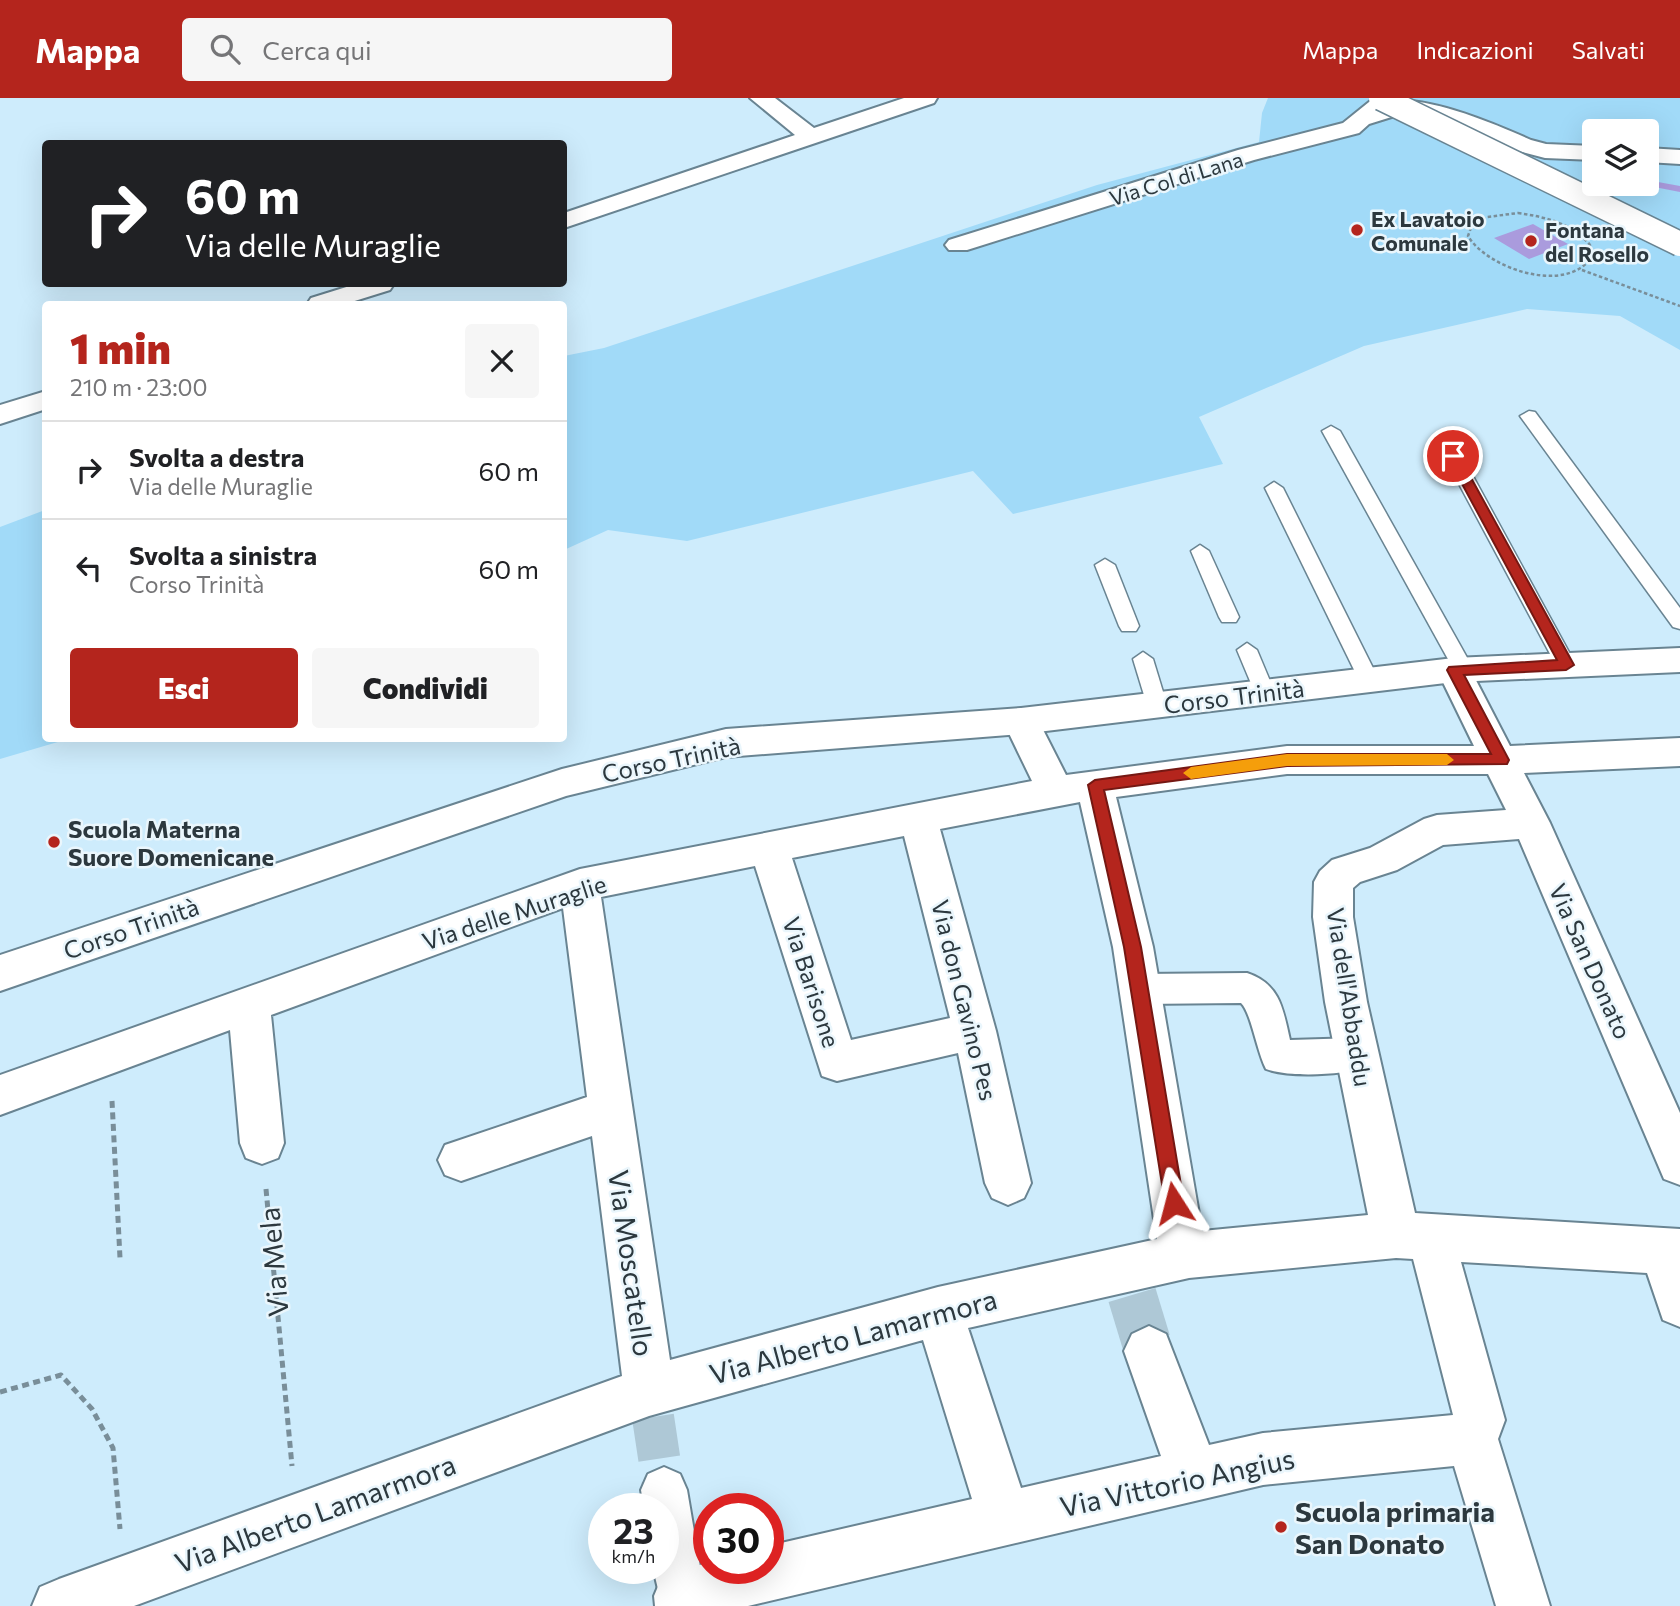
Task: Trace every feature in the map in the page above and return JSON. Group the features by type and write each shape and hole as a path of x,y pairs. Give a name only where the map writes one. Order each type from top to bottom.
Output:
{"street":[{"path":"761,98 810,136"},
{"path":"567,220 926,98"},
{"path":"1381,98 1680,244"},
{"name":"Via Col di Lana","path":"958,245 1246,155 1351,128 1387,98"},
{"path":"1351,128 1412,103 1454,112 1523,145 1545,151 1582,153"},
{"path":"1659,156 1680,157"},
{"path":"329,301 372,287"},
{"path":"5,409 42,399"},
{"name":"Corso Trinità","path":"0,972 562,783 726,743 1021,721 1459,670 1680,660"},
{"path":"1459,670 1501,760"},
{"path":"1021,721 1055,791"},
{"name":"Via delle Muraglie","path":"0,1095 580,885 1055,791 1287,760 1501,760 1680,752"},
{"name":"Via San Donato","path":"1501,760 1680,1164"},
{"path":"1095,785 1140,989 1183,1256"},
{"name":"Via don Gavino Pes","path":"918,818 975,1031 1008,1184"},
{"name":"Via dell'Abbaddu","path":"1413,1236 1357,1054 1334,917 1335,882 1346,871 1383,859 1437,830 1531,823"},
{"name":"Via Barisone","path":"769,847 837,1062 975,1031"},
{"name":"Via Moscatello","path":"580,885 651,1404"},
{"path":"1140,989 1247,988 1259,994 1266,1004 1274,1049 1279,1056 1357,1054"},
{"path":"250,1005 262,1143"},
{"path":"461,1160 610,1110"},
{"path":"1413,1236 1480,1420 1472,1439 1524,1606"},
{"name":"Via Alberto Lamarmora","path":"60,1606 296,1520 938,1311 1127,1282 1183,1256 1413,1236 1673,1252"},
{"path":"1673,1252 1680,1303"},
{"path":"938,1311 1004,1518"},
{"path":"1149,1351 1194,1475"},
{"name":"Via Vittorio Angius","path":"682,1601 1004,1518 1263,1459 1472,1439"},
{"path":"664,1490 682,1601"}],"lane":[{"path":"1529,416 1680,622"},
{"path":"1331,431 1459,670"},
{"path":"1453,456 1566,665"},
{"path":"1274,488 1369,680"},
{"path":"1200,551 1229,617"},
{"path":"1105,565 1129,626"},
{"path":"1248,650 1265,693"},
{"path":"1143,659 1157,705"}],"path":[{"path":"1582,269 1591,261 1593,251 1588,240 1559,222 1539,216 1498,214 1482,218 1472,225 1468,233 1470,243 1478,253 1509,269 1549,276 1582,269 1680,306"},
{"path":"110,1055 120,1258"},
{"name":"Via Mela","path":"262,1143 296,1520"},
{"path":"0,1392 61,1375 92,1409 113,1448 125,1582"}],"shaded area":[{"path":"1268,98 1680,98 1680,350 1620,316 1527,309 1364,346 1199,417 1223,464 1013,514 973,471 687,541 608,530 567,549 567,355 604,348 1097,185 1259,142 1262,113"},
{"name":"Fontana del Rosello","path":"1533,224 1568,244 1529,259 1494,238"},
{"path":"42,511 42,742 58,742 0,759 0,527"}],"waterway":[{"path":"1659,185 1680,189"}],"tunnel":[{"path":"1132,1295 1149,1351"},
{"path":"653,1417 664,1490"}],"slow traffic":[{"path":"1191,773 1287,760 1447,760"}],"place":[{"name":"Ex Lavatoio Comunale","path":"1357,230"},
{"name":"Fontana del Rosello","path":"1531,241"},
{"name":"Scuola Materna Suore Domenicane","path":"54,842"},
{"name":"Scuola primaria San Donato","path":"1281,1527"}],"route":[{"path":"1174,1203 1133,947 1095,785 1287,760 1501,760 1454,670 1566,665 1453,456"}]}
